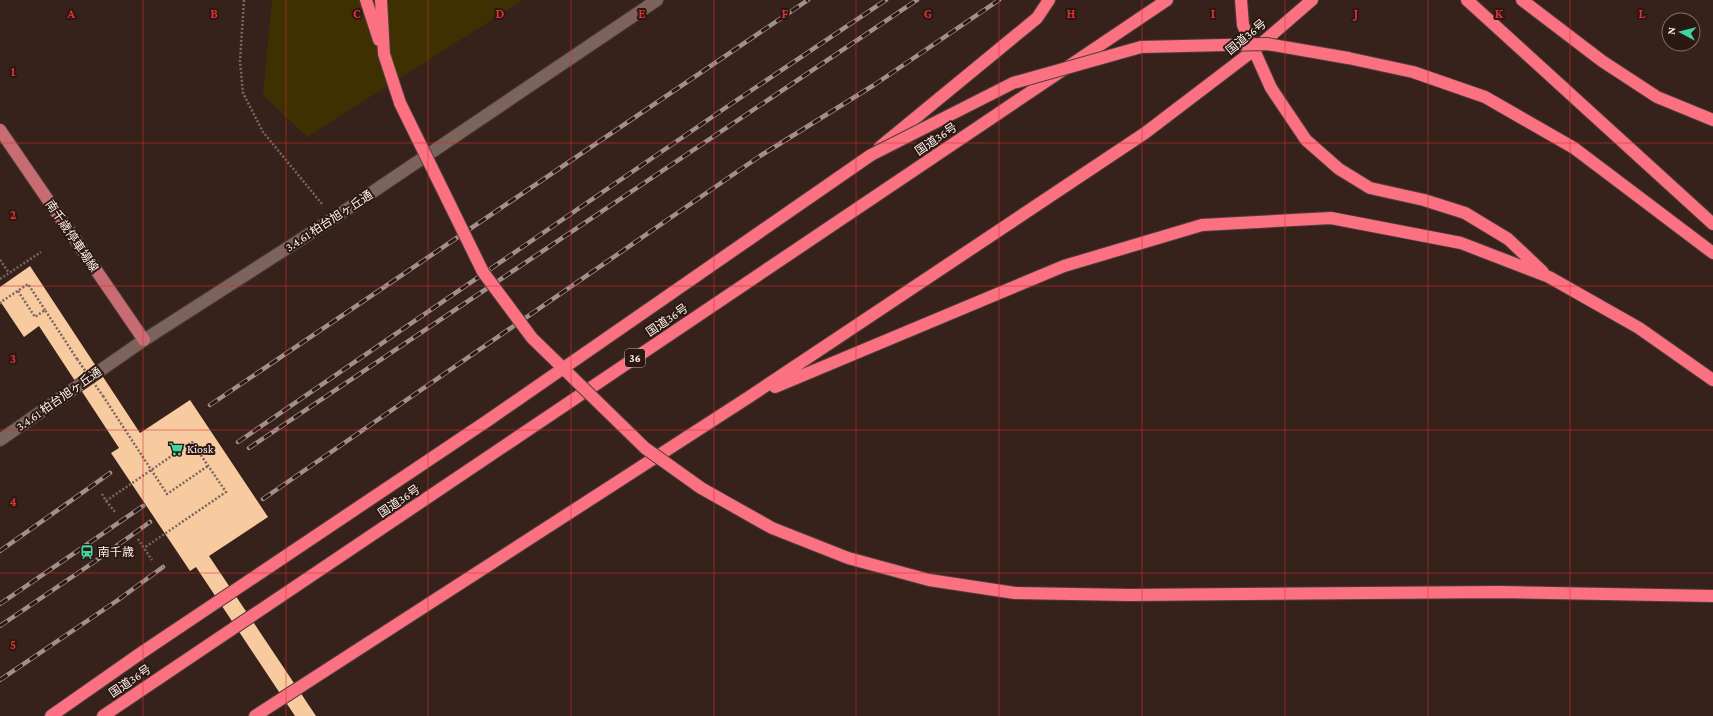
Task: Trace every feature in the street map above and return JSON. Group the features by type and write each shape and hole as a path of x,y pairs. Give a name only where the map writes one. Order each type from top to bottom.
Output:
{"highway":[{"path":"366,0 400,103 482,272 532,338 645,448 701,488 772,528 848,558 929,580 1015,592 1137,595 1499,592 1713,596"},
{"path":"381,0 384,54"},
{"path":"50,716 141,653 487,421 871,155 1037,18 1049,0"},
{"name":"国道36号","path":"103,716 1168,0"},
{"path":"1241,0 1243,25 1254,50 1272,88 1306,140 1339,169 1370,188 1424,200 1465,213 1508,239 1548,277"},
{"name":"国道36号","path":"255,716 749,397 1145,133 1254,50 1312,0"},
{"path":"1467,0 1713,224"},
{"path":"1522,0 1602,61 1657,97 1713,120"},
{"path":"871,155 1013,83 1141,47 1267,44 1348,58 1413,72 1485,97 1574,148 1713,253"},
{"path":"749,397 1064,266 1202,224 1330,218 1461,243 1548,277 1639,328 1713,380"}],"main road":[{"name":"南千歳停車場線","path":"0,130 144,340"}],"street":[{"name":"3.4.61 柏台旭ヶ丘通","path":"0,440 144,340 334,218 657,0"}],"path":[{"path":"244,0 240,60 243,93 263,132 334,218"},
{"path":"0,279 41,252"},
{"path":"0,260 9,273"},
{"path":"0,303 28,284 167,494 208,466"},
{"path":"18,290 35,317 45,310"},
{"path":"106,501 192,442 226,492 144,548"},
{"path":"102,494 115,512"},
{"path":"138,539 152,560"}],"shaded area":[{"path":"272,0 523,0 307,137 263,95"}],"building":[{"path":"30,266 140,433 190,400 268,517 209,556 316,716 295,716 196,567 190,571 111,453 119,448 39,326 24,337 0,301 0,287"}],"railway":[{"path":"210,405 808,0"},
{"path":"238,442 731,104 886,0"},
{"path":"249,448 917,0"},
{"path":"263,499 760,156 874,85 999,0"},
{"path":"0,551 110,473"},
{"path":"0,604 143,506"},
{"path":"0,626 150,522"},
{"path":"0,680 118,600 163,567"}],"place":[{"name":"Kiosk","path":"176,449"},
{"name":"南千歳","path":"87,552"}]}
